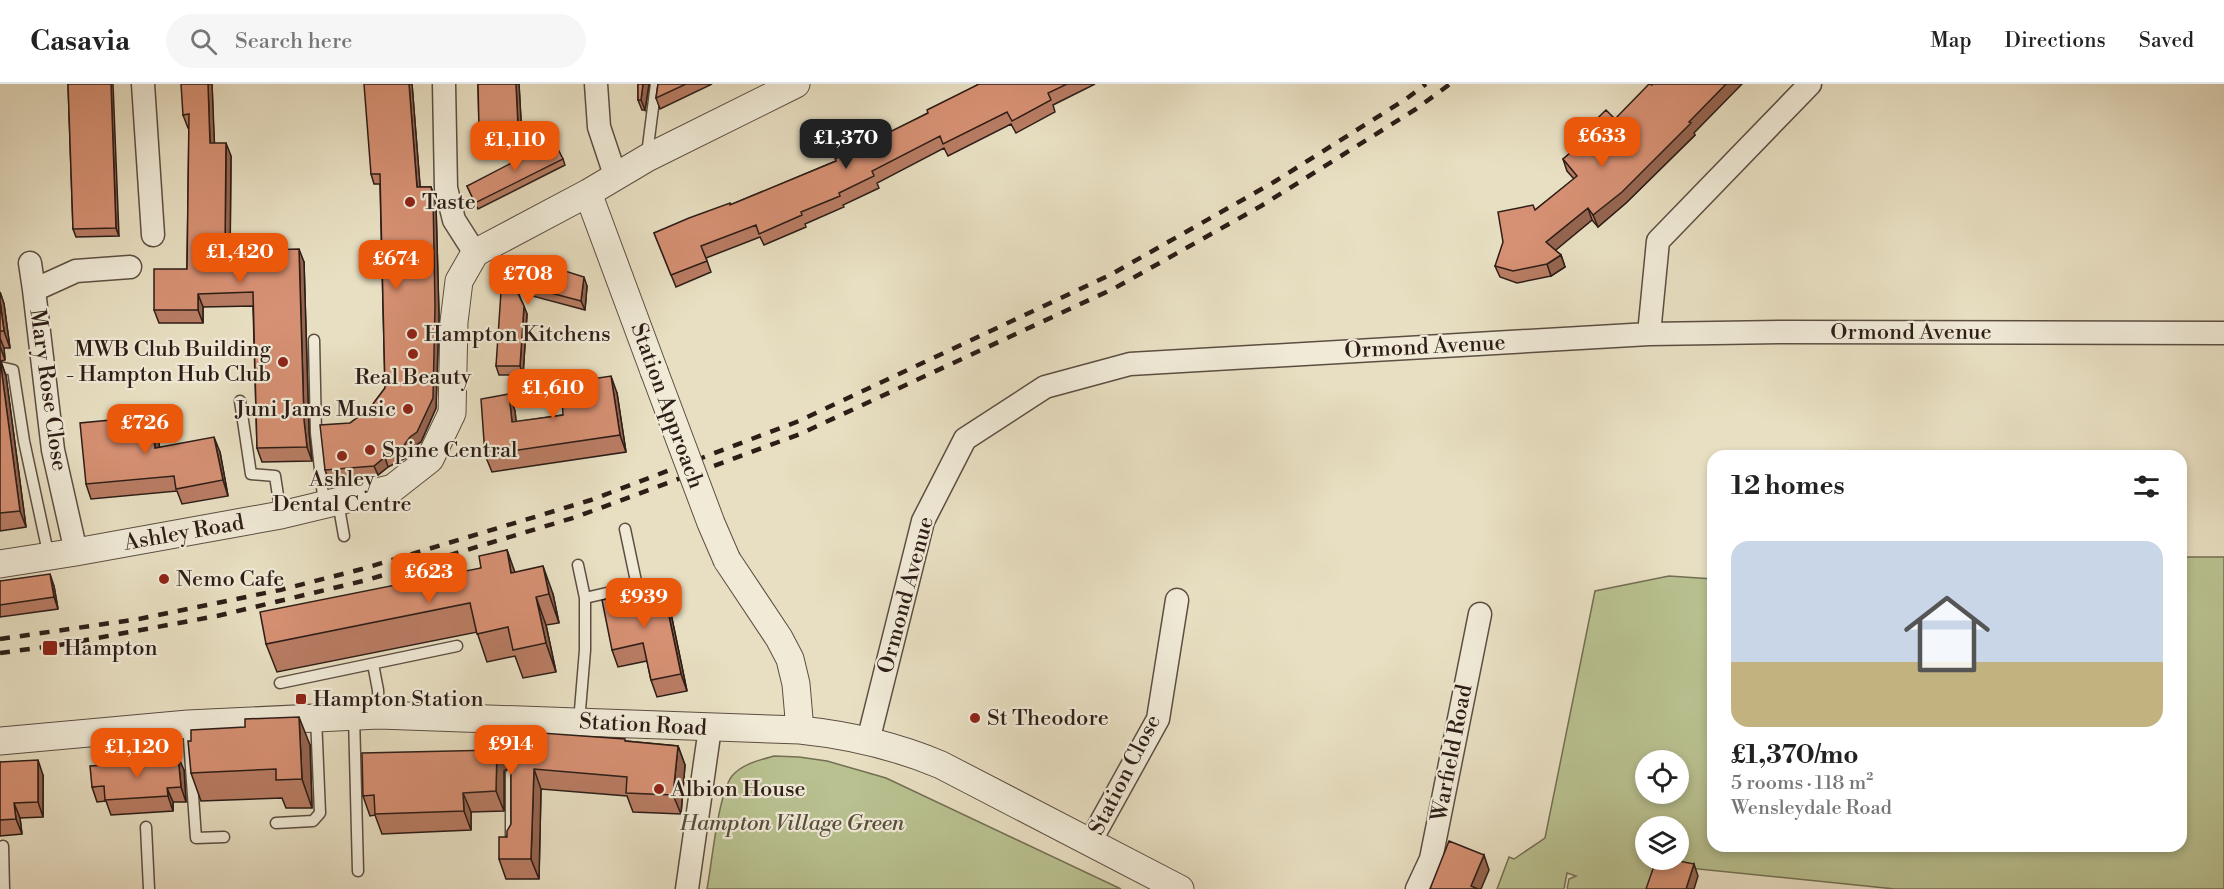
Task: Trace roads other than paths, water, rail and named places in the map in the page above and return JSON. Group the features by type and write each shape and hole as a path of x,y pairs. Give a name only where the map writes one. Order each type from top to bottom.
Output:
{"street":[{"path":"142,84 153,235"},
{"path":"444,84 446,188 454,219 475,253 616,178 647,158 796,84"},
{"path":"596,84 599,127 616,178"},
{"path":"1649,334 1658,241 1810,84"},
{"name":"Station Approach","path":"588,193 711,523 727,560 779,638 790,659 796,684 800,730"},
{"name":"Ashley Road","path":"0,564 281,515 393,488 430,459 452,413 454,322 459,281 475,253"},
{"path":"30,263 34,290"},
{"name":"Mary Rose Close","path":"76,552 53,450 34,290 76,271 130,267"},
{"name":"Ormond Avenue","path":"868,741 923,521 964,439 1045,387 1130,364 1649,334 2224,333"},
{"name":"Station Close","path":"1090,842 1158,719 1177,600"},
{"name":"Warfield Road","path":"1417,889 1431,859 1480,614"},
{"name":"Station Road","path":"0,741 188,724 367,716 515,724 579,722 834,733 909,751 941,765 1180,889"},
{"path":"687,889 710,728"}],"lane":[{"path":"647,158 656,84"},
{"path":"315,340 316,433 331,504 344,536"},
{"path":"0,367 13,370 24,441 49,557"},
{"path":"240,401 251,474 275,476 281,515"},
{"path":"585,598 637,586 625,529"},
{"path":"578,566 585,598 585,650 579,722"},
{"path":"280,683 457,646"},
{"path":"358,871 367,716 378,690 373,664"},
{"path":"276,823 313,821 320,813 316,717"},
{"path":"188,724 196,838 224,837"},
{"path":"511,774 511,844"},
{"path":"146,827 149,889"},
{"path":"3,846 4,889"}],"railway":[{"path":"0,639 139,619 280,590 362,569 591,500 799,421 1110,275 1274,182 1426,84"},
{"path":"0,653 59,645 217,616 367,580 576,517 800,434 1115,288 1261,206 1416,109 1450,84"}],"place":[{"name":"Taste","path":"410,202"},
{"name":"Hampton Kitchens","path":"412,334"},
{"name":"Real Beauty","path":"413,354"},
{"name":"MWB Club Building - Hampton Hub Club","path":"283,362"},
{"name":"Juni Jams Music","path":"408,409"},
{"name":"Spine Central","path":"370,450"},
{"name":"Ashley Dental Centre","path":"342,456"},
{"name":"Nemo Cafe","path":"164,579"},
{"name":"Hampton","path":"50,648"},
{"name":"Hampton Station","path":"301,699"},
{"name":"St Theodore","path":"975,718"},
{"name":"Albion House","path":"659,789"}],"park label":[{"name":"Hampton Village Green","path":"792,823"}]}
